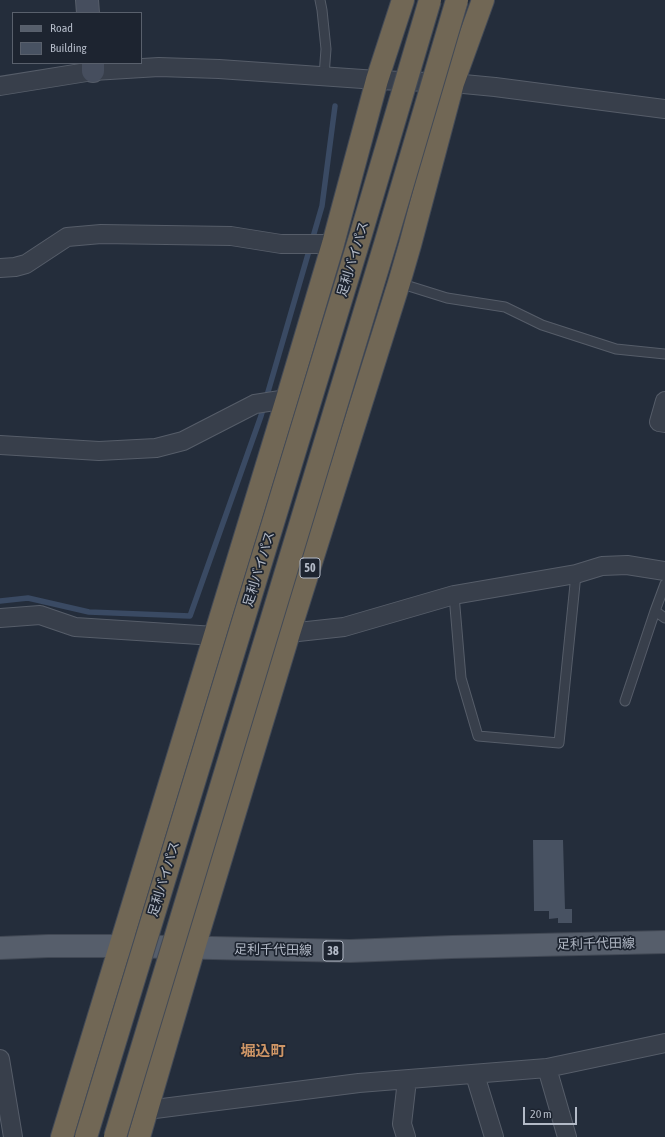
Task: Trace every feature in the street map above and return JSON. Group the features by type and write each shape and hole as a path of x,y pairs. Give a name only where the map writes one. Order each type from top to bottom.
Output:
{"highway":[{"path":"62,1137 287,399 333,244 377,80 403,0"},
{"name":"足利バイパス","path":"86,1137 361,234 430,0"},
{"name":"足利バイパス","path":"115,1137 386,241 457,0"},
{"name":"50","path":"139,1137 289,633 399,283 453,83 483,0"}],"main road":[{"name":"足利千代田線","path":"0,948 48,946 121,946 350,951 665,942"}],"street":[{"path":"87,0 88,12"},
{"path":"0,86 93,67 159,67 453,83 665,109"},
{"path":"0,268 15,267 26,264 67,237 101,234 231,236 281,244 333,244"},
{"path":"0,444 99,451 156,448 183,441 255,404 287,399"},
{"path":"665,401 659,422 665,423"},
{"path":"289,633 344,627 454,595 576,574 602,566 627,565 665,571"},
{"path":"0,618 40,615 75,627 215,636"},
{"path":"147,1110 359,1083 475,1075 547,1068 665,1043"},
{"path":"0,1059 13,1137"},
{"path":"547,1068 567,1137"},
{"path":"475,1075 494,1137"},
{"path":"406,1137 402,1124 407,1080"}],"lane":[{"path":"320,0 326,49 324,76"},
{"path":"399,283 447,298 505,307 542,325 616,349 665,354"},
{"path":"454,595 461,678 478,736 559,743 576,574"},
{"path":"626,701 665,584"},
{"path":"655,611 665,618"}],"building":[{"path":"533,840 563,840 565,909 572,909 572,923 558,923 558,918 549,919 549,911 534,911"}],"waterway":[{"path":"0,601 28,598 89,612 190,616 261,416 322,206 335,106"}],"district":[{"name":"堀込町","path":"263,1051"}]}
